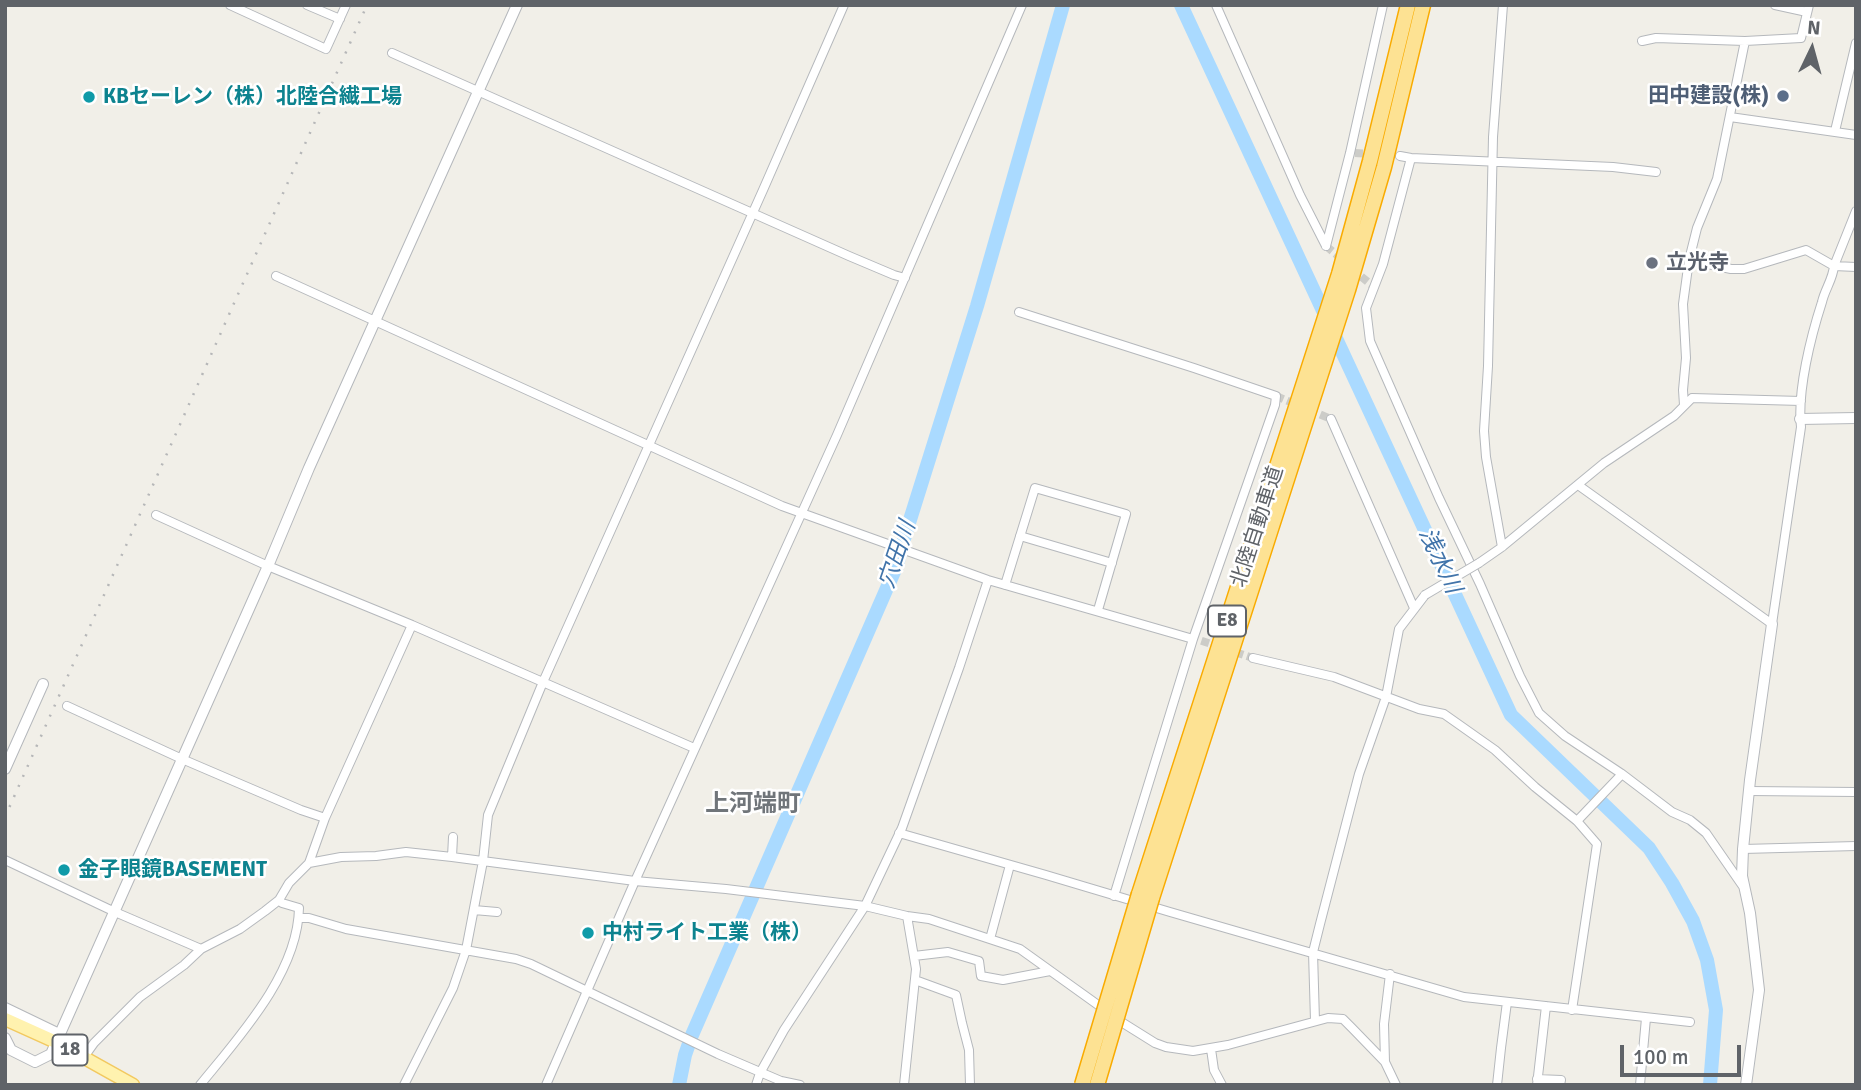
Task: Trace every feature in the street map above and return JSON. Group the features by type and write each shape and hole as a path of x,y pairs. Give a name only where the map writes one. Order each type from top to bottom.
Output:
{"highway":[{"name":"北陸自動車道","path":"1097,1085 1145,896 1339,274 1373,150 1408,5"},
{"name":"北陸自動車道","path":"1082,1085 1325,367 1384,167 1423,5"}],"main road":[{"name":"18","path":"5,1019 58,1038 84,1057 133,1085"}],"street":[{"path":"230,5 326,49 346,5"},
{"path":"307,5 340,19"},
{"path":"5,1038 8,1051 35,1062 51,1054 309,468 517,5"},
{"path":"404,1085 453,988 466,950 483,861 488,815 543,682 844,5"},
{"path":"546,1085 694,748 802,513 1022,5"},
{"path":"1216,5 1266,121 1326,246 1352,153 1383,5"},
{"path":"1502,547 1484,431 1493,161 1503,5"},
{"path":"1642,41 1656,38 1745,41 1801,38 1808,8 1775,5"},
{"path":"1684,405 1686,358 1683,304 1689,260 1697,228 1717,179 1745,41"},
{"path":"1835,131 1856,43"},
{"path":"392,54 860,261 905,278"},
{"path":"1730,117 1856,135"},
{"path":"1400,156 1613,167 1656,172"},
{"path":"1411,158 1383,264 1366,308 1370,341 1439,498 1539,713 1565,736 1672,812 1690,820 1706,834 1745,888"},
{"path":"1746,1085 1759,990 1751,913 1742,876 1749,792 1813,329 1856,211"},
{"path":"1689,260 1744,269 1805,250 1834,266 1856,267"},
{"path":"276,276 648,446 802,513 988,580 1193,639"},
{"path":"1019,312 1276,396 1193,639 1114,896"},
{"path":"1315,1021 1313,952 1359,774 1386,697 1399,629 1424,595 1502,547 1604,463 1674,416 1692,398 1801,401"},
{"path":"1800,419 1856,418"},
{"path":"1331,419 1415,608"},
{"path":"1578,485 1772,624"},
{"path":"1005,585 1035,488 1126,514 1098,610"},
{"path":"156,515 268,566 412,625 694,748"},
{"path":"1020,536 1112,563"},
{"path":"756,1085 760,1073 807,993 865,906 899,833 988,580"},
{"path":"84,1057 94,1043 140,997 201,949 240,929 279,900 289,883 309,863 325,818 412,625"},
{"path":"1184,635 1193,639"},
{"path":"1253,658 1334,677 1419,709 1444,714 1495,750 1535,787 1579,819 1597,844 1572,1010"},
{"path":"5,769 43,684"},
{"path":"67,706 182,759 325,818"},
{"path":"1579,819 1622,774"},
{"path":"1749,792 1856,792"},
{"path":"899,833 1464,996 1690,1022"},
{"path":"452,857 453,837"},
{"path":"1743,849 1856,846"},
{"path":"309,863 341,857 406,852 865,906 929,919 1020,949 1126,1025 1166,1047 1193,1051 1211,1049 1328,1018 1343,1019 1385,1062 1396,1085"},
{"path":"5,860 201,949"},
{"path":"990,939 1010,865"},
{"path":"200,1085 273,987 294,942 299,908 279,900"},
{"path":"474,910 497,912"},
{"path":"904,1085 915,980 907,916"},
{"path":"299,918 516,959 588,990 760,1073 800,1085"},
{"path":"914,956 948,951 979,961 981,976 1003,979 1050,971"},
{"path":"1385,1062 1384,1024 1390,974"},
{"path":"915,980 956,995 969,1050 970,1085"},
{"path":"1497,1085 1507,1002"},
{"path":"1546,1006 1537,1082 1561,1080 1560,1085"},
{"path":"5,1008 58,1038"},
{"path":"1640,1085 1646,1018"},
{"path":"1211,1049 1214,1070 1222,1085"}],"waterway":[{"name":"穴田川","path":"679,1085 692,1035 897,565 977,306 1063,5"},
{"name":"浅水川","path":"1181,5 1511,715 1649,848 1693,921 1707,960 1716,1010 1710,1085"}],"tunnel":[{"path":"1355,153 1391,155"},
{"path":"1326,246 1343,260"},
{"path":"1352,269 1374,287"},
{"path":"1276,396 1331,419"},
{"path":"1190,637 1253,658"}],"railway":[{"path":"5,817 367,5"}],"place":[{"name":"田中建設(株)","path":"1783,96"},
{"name":"KBセーレン（株）北陸合繊工場","path":"89,97"},
{"name":"立光寺","path":"1652,263"},
{"name":"金子眼鏡BASEMENT","path":"64,870"},
{"name":"中村ライト工業（株）","path":"588,933"}],"district":[{"name":"上河端町","path":"753,805"}]}
